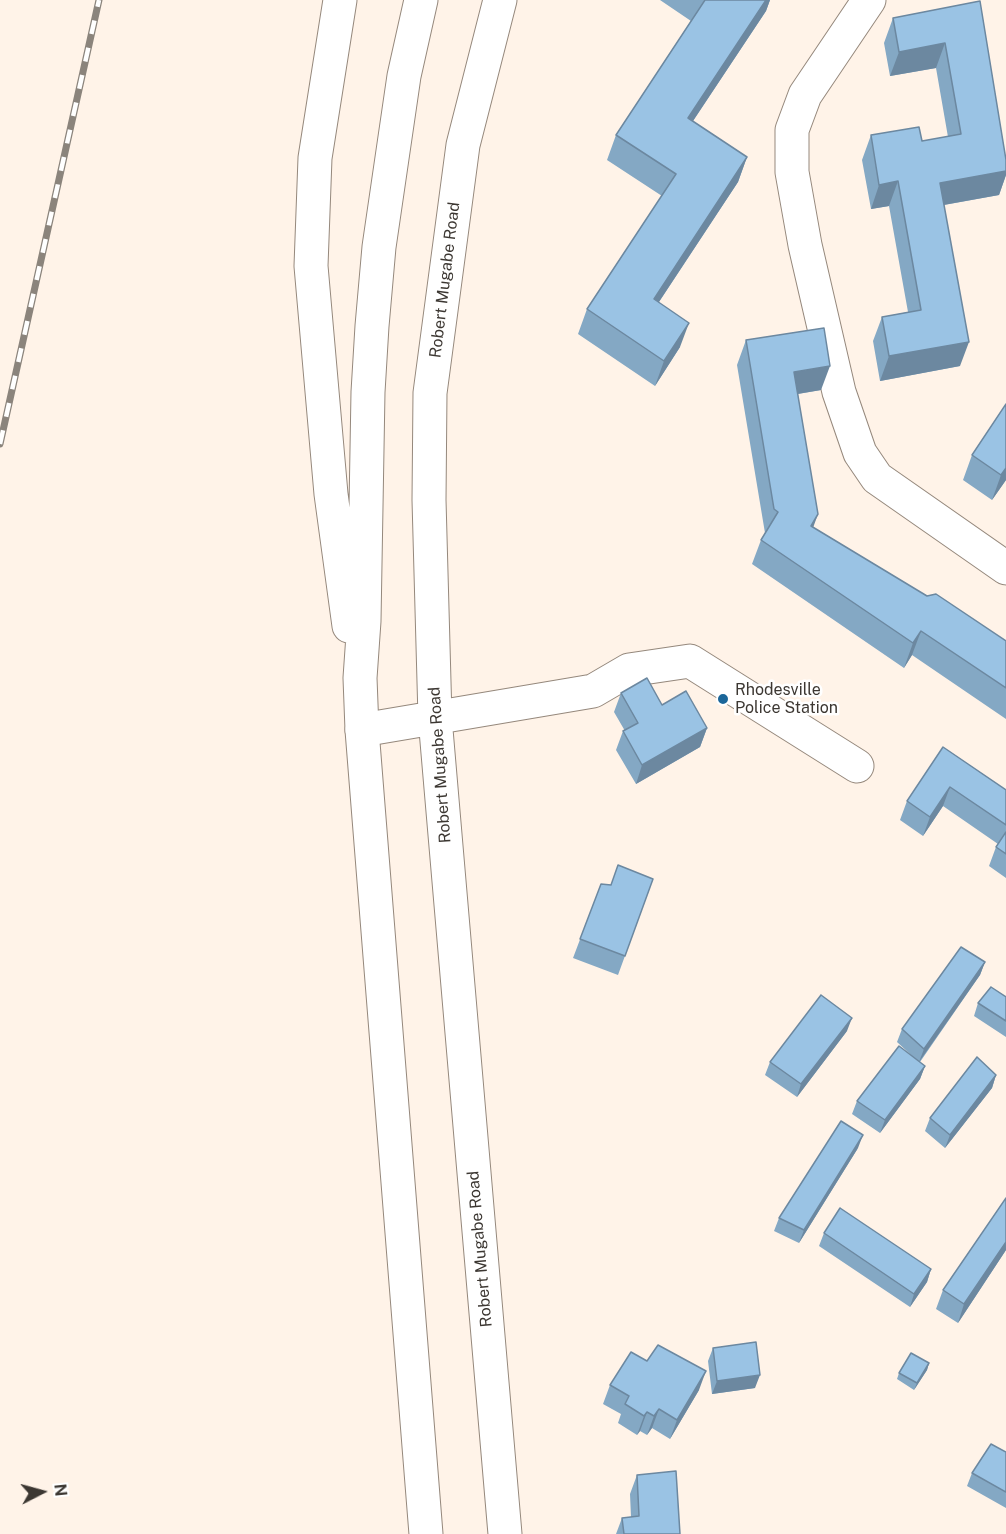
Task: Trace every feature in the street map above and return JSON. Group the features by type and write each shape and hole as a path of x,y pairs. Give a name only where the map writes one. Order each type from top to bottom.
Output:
{"main road":[{"path":"340,0 315,158 311,266 342,590 360,678"},
{"path":"421,0 404,76 376,281 368,392 364,621 360,678 362,730 426,1534"},
{"name":"Robert Mugabe Road","path":"500,0 463,145 430,393 429,500 435,718 505,1534"},
{"path":"869,0 805,95 792,130 792,172 805,245 839,392 860,453 877,478 1006,568"},
{"path":"362,730 593,691 629,670 690,661 857,766"}],"building":[{"path":"705,0 766,0 688,118 747,157 654,299 689,323 664,361 587,309 676,174 616,135"},
{"path":"980,1 1006,171 940,183 969,342 889,356 882,317 921,310 898,181 879,185 871,135 919,127 922,141 961,134 945,43 899,52 893,18"},
{"path":"824,328 830,366 794,372 818,514 811,526 927,596 936,594 1006,641 1006,688 921,631 913,643 761,540 778,512 774,509 746,340"},
{"path":"1006,404 1006,468 1001,475 972,455"},
{"path":"647,678 662,705 686,691 707,728 642,765 623,731 638,723 621,693"},
{"path":"943,747 1006,790 1006,825 950,787 930,817 907,801"},
{"path":"1006,832 1006,854 996,847"},
{"path":"618,865 653,879 625,956 580,939 601,884 611,885"},
{"path":"961,947 985,962 924,1049 902,1029"},
{"path":"991,987 1006,997 1006,1021 978,1003"},
{"path":"821,995 852,1018 801,1084 770,1062"},
{"path":"899,1046 925,1066 885,1120 857,1101"},
{"path":"977,1057 996,1075 950,1135 930,1118"},
{"path":"841,1121 863,1135 804,1230 779,1218"},
{"path":"1006,1198 1006,1242 964,1304 943,1290"},
{"path":"840,1208 931,1269 914,1294 824,1233"},
{"path":"756,1342 760,1375 717,1381 713,1348"},
{"path":"658,1345 706,1371 677,1420 659,1409 654,1416 647,1412 644,1416 625,1404 629,1396 610,1385 631,1352 647,1361"},
{"path":"911,1353 929,1363 917,1383 899,1373"},
{"path":"991,1444 1006,1452 1006,1492 972,1473"},
{"path":"676,1471 680,1534 624,1534 622,1518 639,1516 637,1475"}],"railway":[{"path":"0,444 99,0"}],"place":[{"name":"Rhodesville Police Station","path":"723,699"}]}
